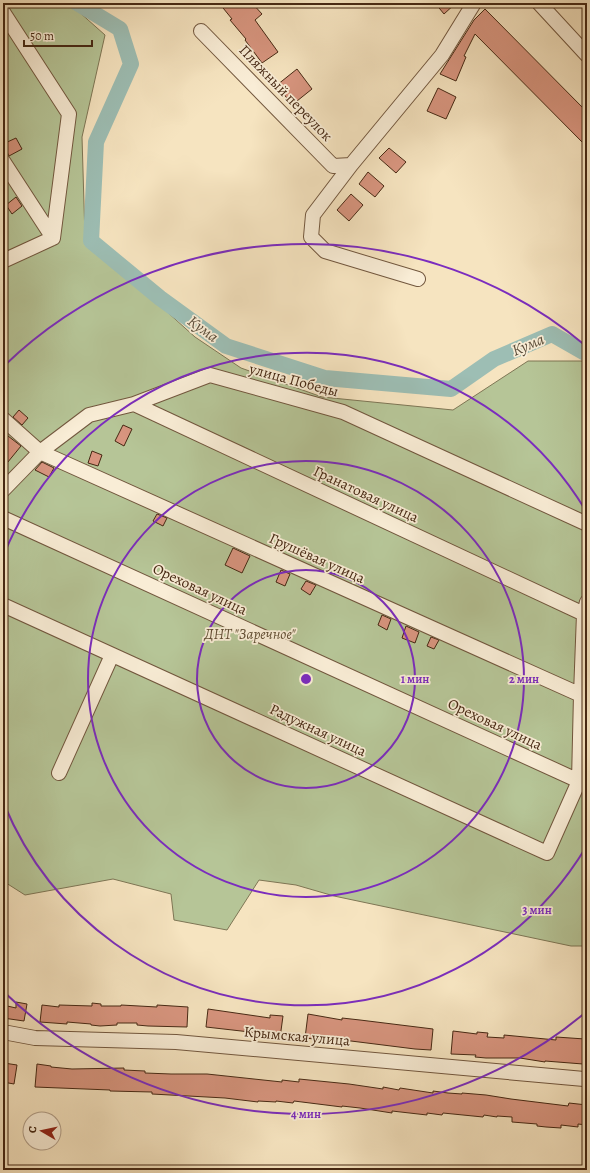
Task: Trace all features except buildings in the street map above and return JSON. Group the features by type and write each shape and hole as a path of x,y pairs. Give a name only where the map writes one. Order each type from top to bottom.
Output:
{"street":[{"path":"418,278 325,250 310,237 313,215 351,165 442,56 474,3"},
{"path":"539,3 587,55"},
{"path":"3,12 69,114 53,238"},
{"name":"Пляжный переулок","path":"201,31 334,166 351,165"},
{"path":"3,161 53,238"},
{"path":"3,261 53,238"},
{"name":"улица Победы","path":"3,490 40,452 89,415 134,404 210,375 343,412 587,524"},
{"name":"Гранатовая улица","path":"134,404 586,608"},
{"name":"Грушёвая улица","path":"3,419 40,452 580,695"},
{"name":"Ореховая улица","path":"3,518 579,781"},
{"name":"Радужная улица","path":"3,605 546,853 579,781"},
{"path":"579,781 580,695 586,608"},
{"path":"59,772 112,655"},
{"name":"Крымская улица","path":"3,1032 35,1038 176,1042 584,1079 587,1078"}],"green space":[{"name":"ДНТ \"Заречное\"","path":"3,3 69,3 105,35 82,137 85,238 195,337 241,368 322,397 453,410 528,361 587,361 587,946 571,946 334,896 296,885 259,880 227,930 174,920 171,894 113,879 25,895 3,881"}],"waterway":[{"name":"Кума","path":"77,3 120,29 131,64 96,142 91,241 160,298 226,346 325,378 451,389 494,359 552,334 587,354"}]}
